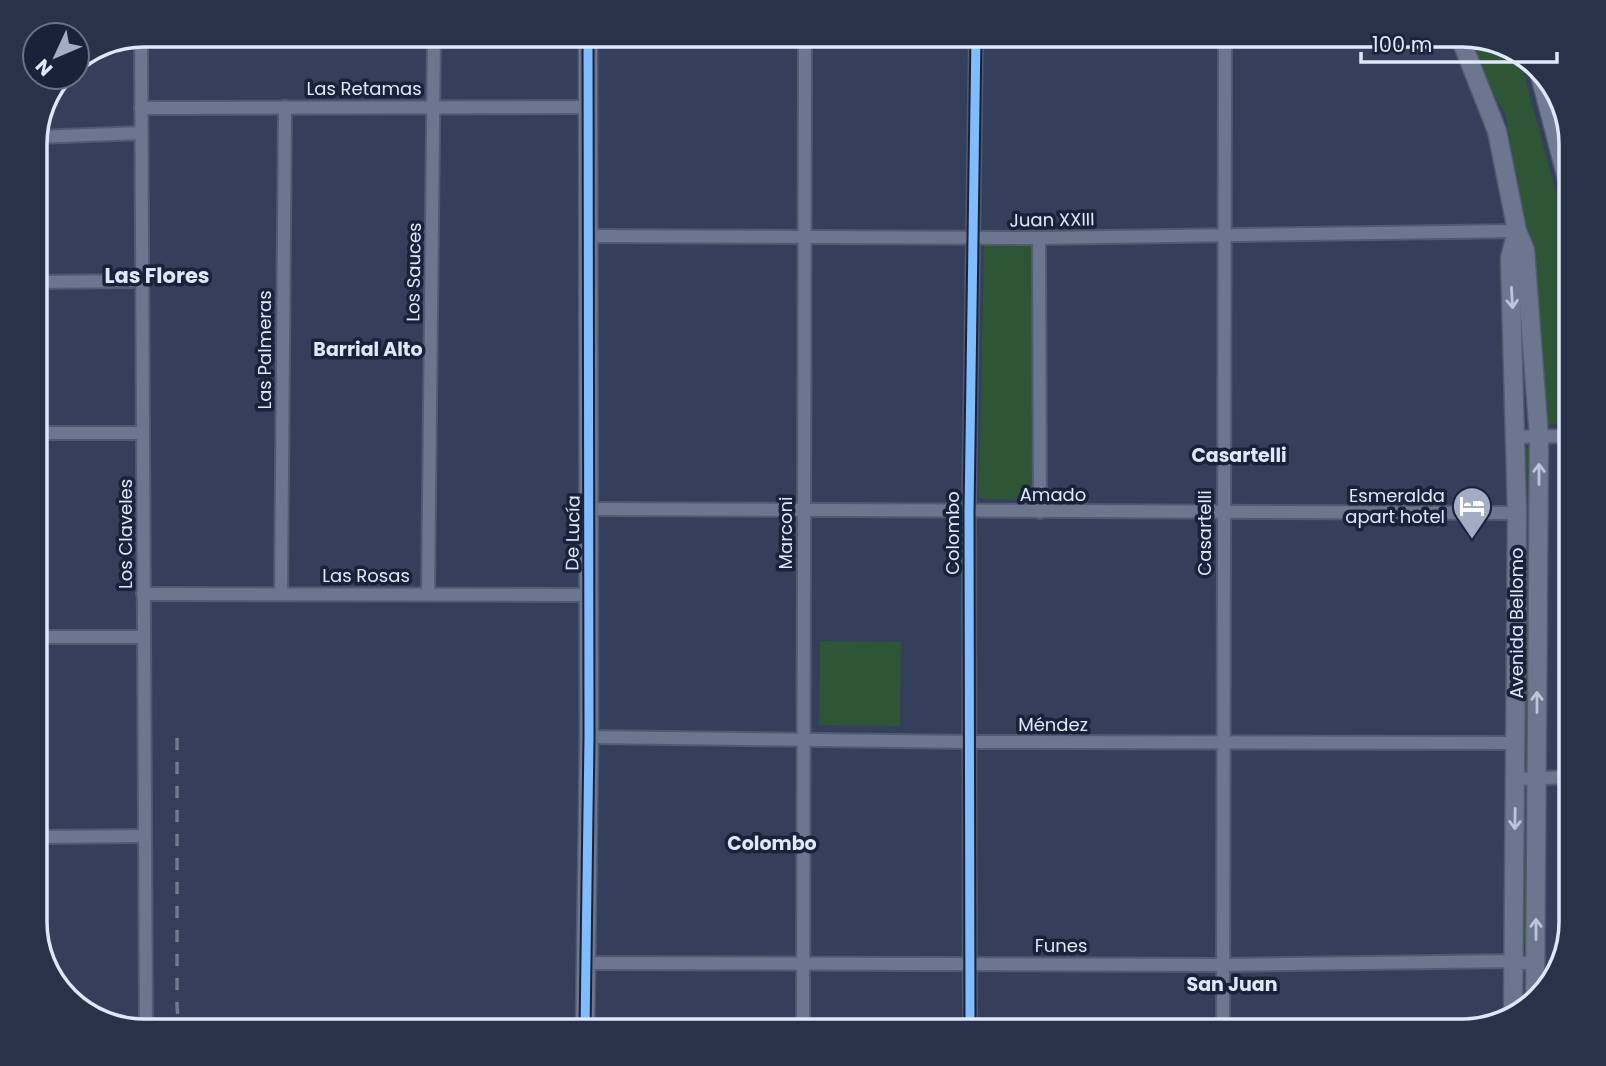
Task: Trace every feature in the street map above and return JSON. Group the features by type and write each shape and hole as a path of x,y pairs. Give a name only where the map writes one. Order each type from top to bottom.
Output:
{"highway":[{"path":"1550,105 1558,135"}],"street":[{"name":"Los Claveles","path":"141,47 146,1019"},
{"name":"Los Sauces","path":"428,594 434,47"},
{"name":"De Lucía","path":"585,1019 589,737 588,47"},
{"name":"Marconi","path":"803,1019 805,47"},
{"name":"Colombo","path":"970,1019 969,512 976,47"},
{"name":"Casartelli","path":"1223,1019 1225,47"},
{"name":"Avenida Bellomo","path":"1464,47 1497,131 1517,231 1525,250 1539,437 1535,985"},
{"name":"Las Palmeras","path":"281,594 285,107"},
{"name":"Las Retamas","path":"141,108 588,107"},
{"path":"47,137 141,133"},
{"name":"Juan XXIII","path":"587,236 1039,238 1517,231"},
{"name":"Avenida Bellomo","path":"1513,1004 1517,513 1510,258 1517,231"},
{"path":"1039,238 1040,512"},
{"path":"47,282 142,281"},
{"path":"47,433 142,433"},
{"path":"1516,437 1559,436"},
{"name":"Amado","path":"589,509 1517,513"},
{"name":"Las Rosas","path":"143,594 588,595"},
{"path":"1517,611 1538,612"},
{"path":"47,637 144,637"},
{"name":"Méndez","path":"589,737 968,742 1517,743"},
{"path":"1515,779 1559,778"},
{"path":"47,837 145,836"},
{"name":"Funes","path":"584,963 1224,965 1513,961 1536,965"}],"green space":[{"path":"1469,48 1499,55 1522,69 1559,204 1559,423 1548,425 1542,416 1537,284 1505,114"},
{"path":"984,245 1036,246 1032,500 979,499"},
{"path":"1523,448 1532,448 1532,598 1523,598"},
{"path":"1523,619 1532,619 1532,769 1523,769"},
{"path":"820,641 901,642 900,726 819,725"},
{"path":"1521,797 1530,797 1530,947 1521,947"}],"railway":[{"path":"177,738 178,1019"}],"cycle path":[{"path":"585,1019 589,737 588,47"},
{"path":"970,1019 969,512 976,47"}],"place":[{"name":"Esmeralda apart hotel","path":"1472,540"}],"district":[{"name":"Las Flores","path":"157,276"},
{"name":"Barrial Alto","path":"368,349"},
{"name":"Casartelli","path":"1239,455"},
{"name":"Colombo","path":"772,843"},
{"name":"San Juan","path":"1232,984"}]}
